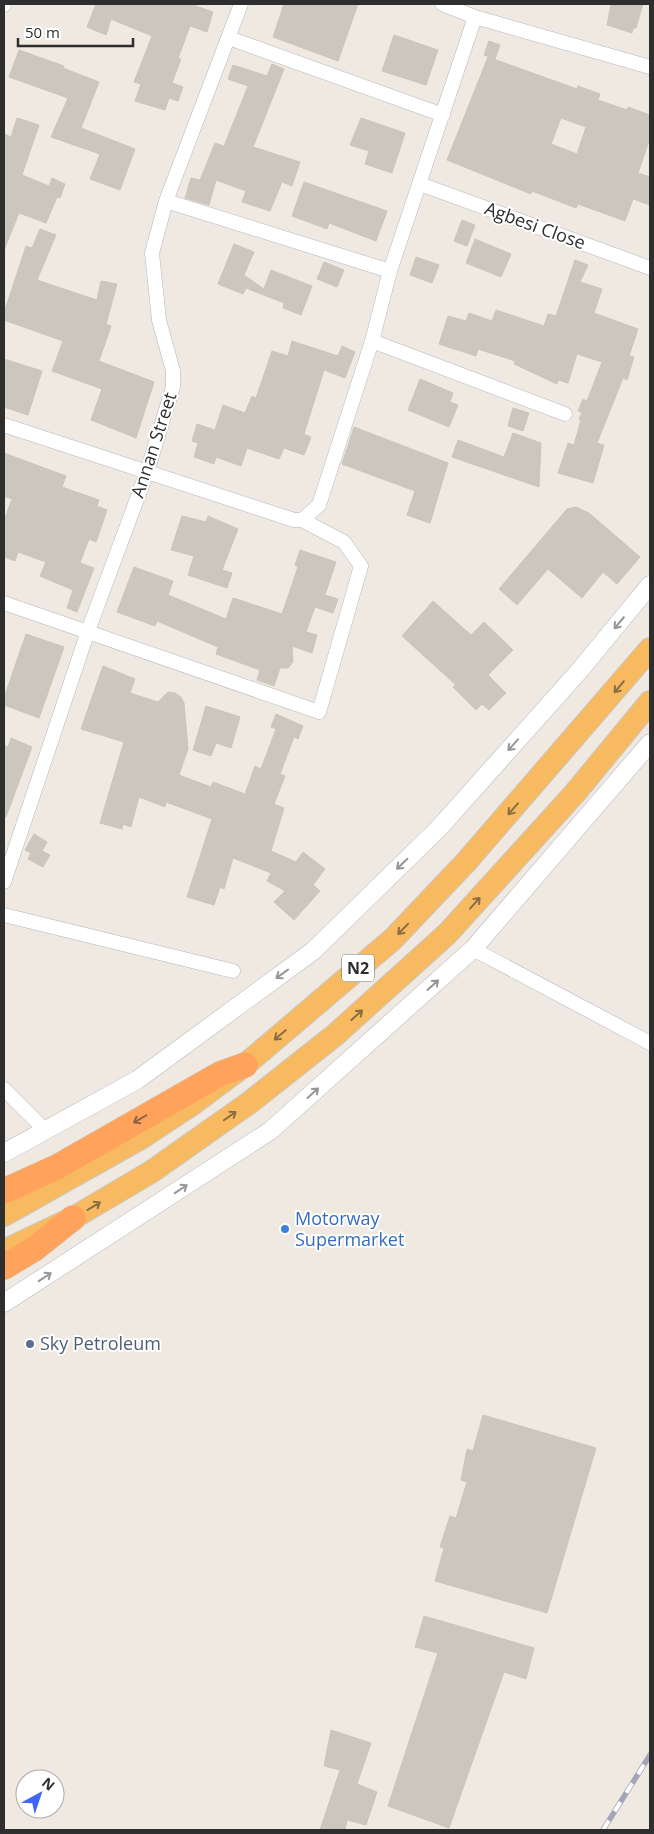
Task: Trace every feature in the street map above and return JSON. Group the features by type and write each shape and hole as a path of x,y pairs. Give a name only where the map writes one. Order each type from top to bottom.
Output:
{"highway":[{"name":"N2","path":"4,1215 141,1138 245,1065 393,939 467,861 650,649"},
{"name":"N2","path":"4,1251 73,1218 151,1172 249,1103 336,1035 446,934 575,793 650,702"},
{"path":"4,1191 57,1167 220,1074 245,1065"},
{"path":"4,1267 34,1249 73,1218"}],"street":[{"name":"Annan Street","path":"4,882 88,632 148,472 173,388 173,371 159,320 152,253 166,201 241,4"},
{"path":"442,4 475,17 650,67"},
{"path":"302,520 319,505 372,341 390,270 475,17"},
{"path":"229,38 442,115"},
{"name":"Agbesi Close","path":"420,184 650,268"},
{"path":"166,201 390,270"},
{"path":"372,341 565,414"},
{"path":"4,425 294,520 302,520 344,542 361,566 319,712 4,603"},
{"path":"4,1153 137,1080 313,951 439,828 580,670 650,585"},
{"path":"4,1303 270,1131 473,949 650,743"},
{"path":"4,915 233,971"},
{"path":"473,949 650,1043"},
{"path":"4,1089 46,1131"}],"building":[{"path":"96,4 190,4 213,12 207,32 190,26 178,58 181,59 172,83 183,87 178,101 169,98 165,110 135,101 141,84 134,82 152,36 111,19 106,35 87,27"},
{"path":"284,4 358,4 338,61 273,37"},
{"path":"611,4 643,4 636,28 633,28 632,33 607,25"},
{"path":"394,35 438,50 426,85 382,71"},
{"path":"489,41 500,45 495,59 484,55"},
{"path":"19,50 64,66 63,68 99,82 81,128 135,149 120,190 90,179 100,154 51,137 68,98 9,77"},
{"path":"488,57 577,89 578,86 600,94 598,100 627,110 628,107 650,115 650,138 638,173 650,177 650,205 633,199 625,221 578,204 576,208 532,191 531,194 447,160","holes":["561,118 586,127 577,154 551,144"]},
{"path":"272,64 284,69 253,147 300,162 292,186 282,182 270,211 242,202 246,191 216,180 209,205 185,198 191,178 200,180 215,143 224,146 248,86 228,79 233,65 267,76"},
{"path":"17,118 39,125 22,175 49,186 52,178 65,184 60,198 57,197 46,223 19,213 4,250 4,134 11,137"},
{"path":"361,118 405,133 392,173 365,164 369,151 350,145"},
{"path":"304,182 387,211 376,241 329,223 327,229 292,216"},
{"path":"462,220 475,225 467,246 454,241"},
{"path":"40,229 56,235 37,280 97,300 101,281 117,284 106,324 111,326 99,361 154,382 136,438 91,420 102,389 52,371 63,341 4,320 4,313 26,246 32,248"},
{"path":"475,239 511,254 501,277 466,263"},
{"path":"234,244 254,252 244,275 264,289 271,270 312,286 301,315 283,308 284,303 246,288 243,294 218,284"},
{"path":"416,257 439,265 432,283 410,275"},
{"path":"575,260 588,265 580,282 602,289 594,313 638,329 629,356 634,357 627,380 623,378 597,443 604,445 593,483 558,473 568,443 574,445 582,413 578,411 583,399 587,401 602,362 577,354 568,383 558,380 557,384 514,364 515,361 478,349 476,356 439,344 448,316 466,321 469,313 492,321 496,310 544,326 548,314 556,316"},
{"path":"324,262 344,270 337,287 317,279"},
{"path":"292,341 338,356 342,346 355,352 345,378 324,370 304,434 311,437 304,455 284,448 279,459 247,448 241,466 216,457 214,464 194,457 198,443 192,441 197,424 215,430 223,405 245,413 252,396 256,398 272,351 288,356"},
{"path":"4,359 42,371 28,415 4,407"},
{"path":"420,379 453,393 450,402 458,405 449,427 408,410"},
{"path":"513,408 529,413 523,431 508,426"},
{"path":"354,427 448,463 430,523 407,515 415,491 342,464"},
{"path":"513,433 541,443 539,487 452,457 458,440 504,457"},
{"path":"4,453 66,476 62,487 99,500 97,506 107,510 96,542 89,539 80,563 94,568 77,612 67,608 73,590 40,576 46,562 18,552 15,561 4,557 4,521 12,499 4,496"},
{"path":"576,507 589,513 640,557 617,584 603,572 582,598 548,569 517,605 499,589 567,509"},
{"path":"182,516 206,522 208,516 238,529 222,570 232,573 227,588 188,575 194,556 171,550"},
{"path":"300,550 336,562 325,595 338,599 333,613 315,607 306,632 317,635 312,653 292,646 293,662 288,668 280,668 274,686 257,680 260,670 216,654 218,647 157,621 155,626 117,612 134,567 173,581 168,595 226,619 233,598 282,614 298,567 295,565"},
{"path":"433,601 471,635 484,622 513,650 488,675 506,693 489,710 482,704 476,710 453,687 456,685 402,636"},
{"path":"26,634 64,647 39,718 4,705 4,698"},
{"path":"103,666 135,679 130,693 158,702 168,692 175,693 181,697 184,703 188,749 179,775 211,787 213,782 245,794 255,766 261,769 276,729 271,727 276,714 303,726 298,739 294,737 280,774 285,776 274,804 284,808 271,851 296,862 303,852 325,869 313,885 320,891 294,920 274,902 285,891 267,881 271,873 233,858 224,889 220,887 214,905 187,897 212,819 166,802 165,807 139,797 131,827 123,824 122,829 100,823 124,742 81,729"},
{"path":"206,706 240,717 231,748 216,743 211,756 193,750"},
{"path":"11,738 32,747 6,817 4,817 4,745 8,747"},
{"path":"34,834 47,842 42,851 50,855 43,867 28,859 31,853 25,850"},
{"path":"483,1415 596,1448 547,1613 435,1581 444,1548 440,1547 450,1516 456,1518 467,1482 461,1480 467,1449 473,1451"},
{"path":"424,1616 534,1648 526,1679 504,1672 449,1828 388,1806 438,1653 415,1647"},
{"path":"331,1730 371,1743 357,1784 377,1792 366,1825 347,1820 345,1830 320,1830 340,1770 324,1766"}],"railway":[{"path":"603,1830 650,1755"}],"place":[{"name":"Motorway Supermarket","path":"285,1229"},
{"name":"Sky Petroleum","path":"30,1344"}]}
